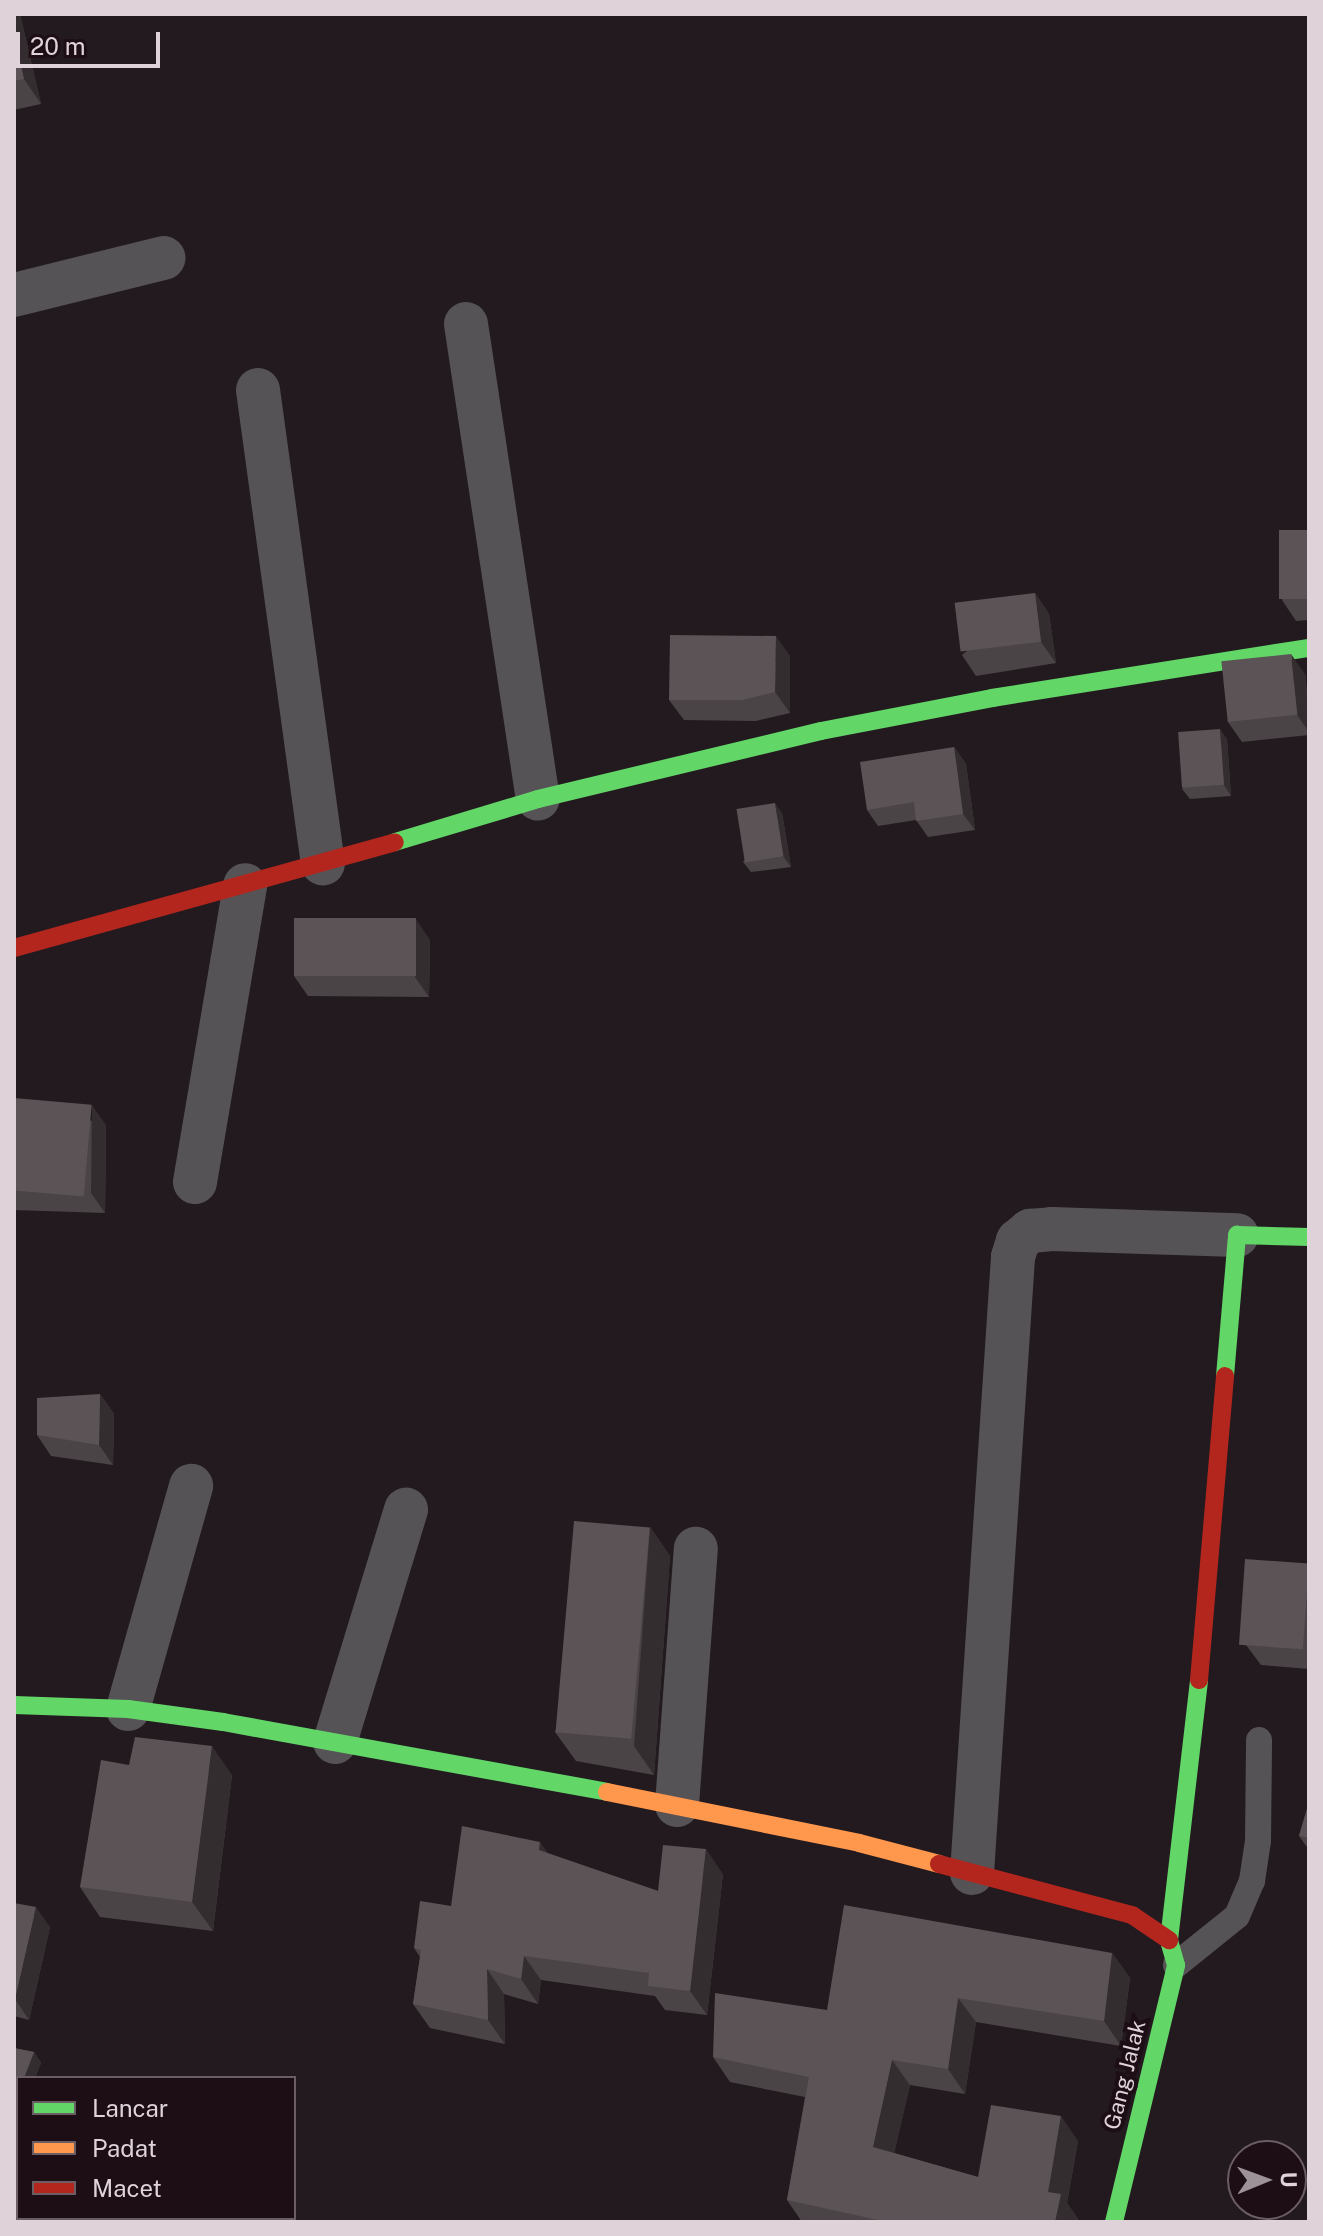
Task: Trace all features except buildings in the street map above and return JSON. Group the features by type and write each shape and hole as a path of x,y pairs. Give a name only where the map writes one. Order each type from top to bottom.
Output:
{"street":[{"path":"14,295 164,258"},
{"path":"466,324 538,799"},
{"path":"258,390 323,864"},
{"path":"14,948 323,864 538,799 821,731 992,698 1309,648"},
{"path":"195,1182 245,885"},
{"path":"972,1873 1013,1257 1018,1241 1030,1231 1052,1229 1309,1237"},
{"path":"14,1705 128,1709 335,1742 677,1805 859,1843 1132,1915 1169,1940 1201,1663 1237,1235"},
{"path":"128,1709 191,1486"},
{"path":"335,1742 406,1510"},
{"path":"677,1805 696,1549"},
{"name":"Gang Jalak","path":"1114,2222 1176,1965 1169,1940"}],"lane":[{"path":"1176,1965 1237,1916 1252,1881 1258,1841 1259,1740"}],"traffic: fast":[{"path":"395,842 538,799 821,731 992,698 1309,648"},
{"path":"1225,1376 1237,1235 1309,1237"},
{"path":"1114,2222 1176,1965 1169,1940 1199,1680"},
{"path":"14,1705 128,1709 223,1722 607,1792"}],"traffic: slow":[{"path":"607,1792 859,1843 939,1864"}],"traffic: jam":[{"path":"14,948 395,842"},
{"path":"1199,1680 1225,1376"},
{"path":"939,1864 1132,1915 1169,1940"}]}
